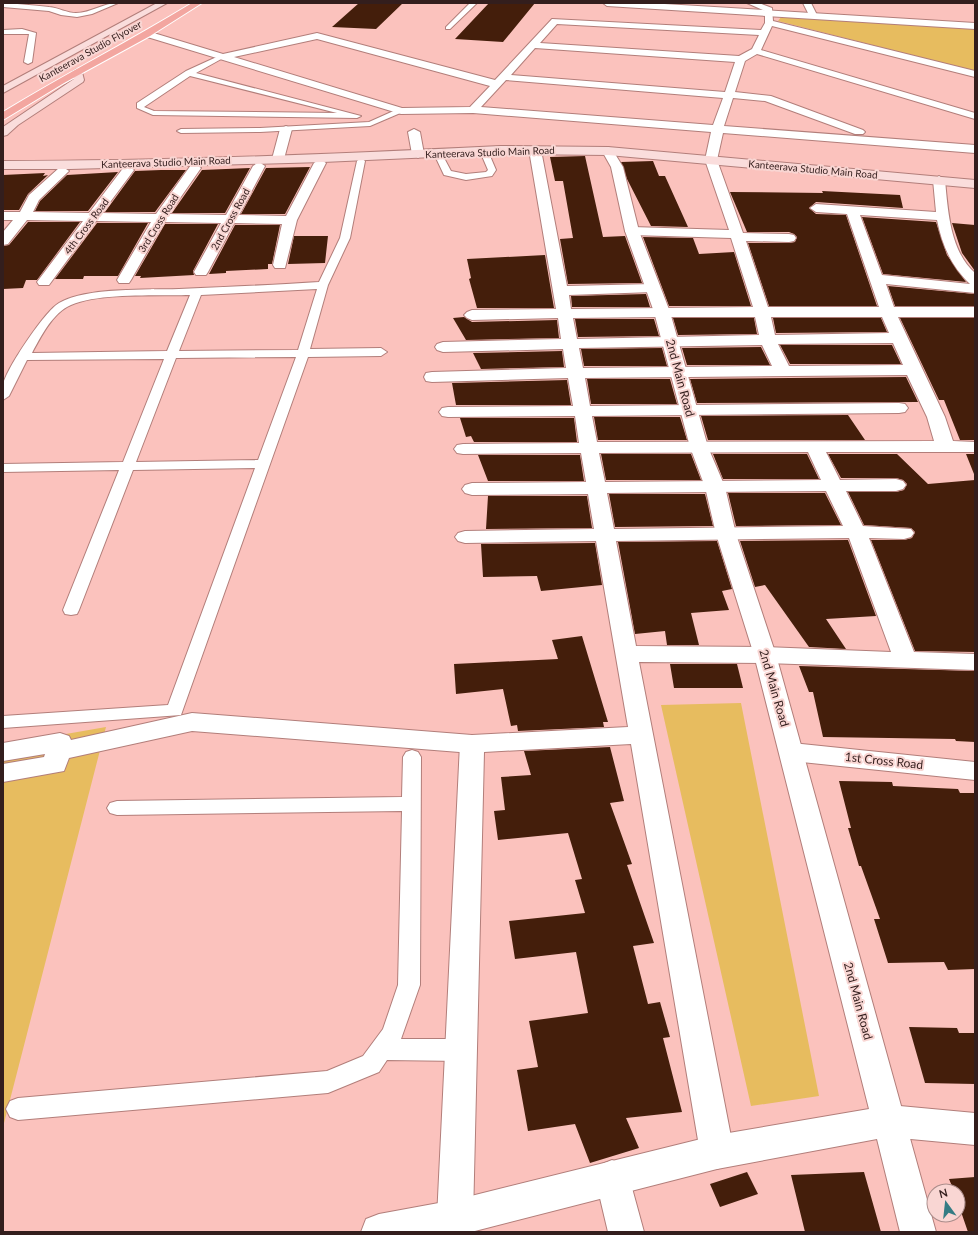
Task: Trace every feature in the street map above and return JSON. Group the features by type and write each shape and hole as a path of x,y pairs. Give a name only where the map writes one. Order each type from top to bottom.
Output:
{"highway":[{"name":"Kanteerava Studio Flyover","path":"3,116 77,72 147,34 198,3"},
{"name":"Kanteerava Studio Flyover","path":"3,101 168,5"}],"main road":[{"path":"3,90 168,5"},
{"path":"3,133 14,123 79,80 77,72"},
{"path":"3,172 320,164 486,156 535,150"},
{"name":"Kanteerava Studio Main Road","path":"3,165 70,165 535,150 608,150 975,184"}],"street":[{"path":"607,3 768,20"},
{"path":"646,3 768,20 975,74"},
{"path":"751,3 768,20"},
{"path":"807,3 812,13"},
{"path":"473,110 555,21 768,20 812,13 975,24"},
{"path":"532,45 741,59 756,51 768,20"},
{"path":"147,34 402,111 473,110 975,149"},
{"path":"221,57 317,36 500,81 730,94 767,98 882,141"},
{"path":"756,51 975,116"},
{"path":"741,59 718,128 711,160 762,311 768,340 783,371"},
{"path":"278,159 286,129"},
{"path":"414,132 418,154"},
{"path":"535,150 717,1152"},
{"name":"2nd Main Road","path":"608,150 617,167 632,231 662,312 699,447 715,487 726,534 765,655 792,752 918,1232"},
{"path":"280,265 290,220 320,164"},
{"name":"2nd Cross Road","path":"201,272 259,166"},
{"name":"3rd Cross Road","path":"124,280 160,218 195,168"},
{"name":"4th Cross Road","path":"44,282 128,170"},
{"path":"3,241 24,216 34,198 63,171"},
{"path":"938,180 942,216 947,238 966,272 975,281"},
{"path":"816,208 942,216"},
{"path":"852,210 878,279 888,312 912,370 936,417 945,446"},
{"path":"3,216 290,220"},
{"path":"632,231 790,238"},
{"path":"878,279 975,290"},
{"path":"561,291 653,288"},
{"path":"472,315 762,311 975,312"},
{"path":"443,347 670,340 899,338"},
{"path":"432,377 576,373 912,370"},
{"path":"448,412 899,408"},
{"path":"814,446 864,548 905,659"},
{"path":"463,449 814,446 975,447"},
{"path":"472,489 896,485"},
{"path":"465,537 856,532 904,533"},
{"path":"627,654 765,655 975,662"},
{"path":"57,752 192,722 472,744 641,735"},
{"path":"3,752 60,742 55,764 3,773"},
{"path":"454,1225 472,744"},
{"name":"1st Cross Road","path":"792,752 975,771"},
{"path":"379,1232 454,1225 612,1177 717,1152 889,1121 975,1129"},
{"path":"612,1177 626,1232"}],"lane":[{"path":"3,5 53,10 61,13 77,15 90,13 115,3"},
{"path":"448,28 474,3"},
{"path":"53,10 59,7"},
{"path":"3,32 22,31 33,33 28,62"},
{"path":"221,57 189,73 140,105 141,108 153,113 357,116"},
{"path":"189,73 378,120"},
{"path":"181,131 286,129 370,124 402,111"},
{"path":"440,158 447,173 466,177 489,174 492,170 486,156"},
{"path":"3,722 176,711 263,464 304,353 323,285 345,238 361,161"},
{"path":"3,396 24,357 50,316 62,305 82,299 110,296 323,285"},
{"path":"71,610 197,291"},
{"path":"24,357 381,352"},
{"path":"3,468 263,464"},
{"path":"18,1108 328,1082 371,1064 392,1034 409,985 412,757"},
{"path":"117,808 412,804"},
{"path":"382,1049 460,1050"}],"shaded area":[{"path":"782,16 975,29 975,71 778,21"},
{"path":"741,703 819,1096 751,1106 661,705"},
{"path":"106,727 3,1127 3,745"}],"building":[{"path":"359,3 403,3 376,29 332,27"},
{"path":"489,3 535,3 503,42 455,39"},
{"path":"585,156 603,237 625,236 642,283 568,284 560,239 573,238 563,181 555,181 550,157"},
{"path":"653,161 659,176 665,176 688,227 651,226 627,179 621,162"},
{"path":"310,167 285,214 241,214 266,168"},
{"path":"250,168 225,213 172,213 202,170"},
{"path":"186,170 155,212 105,212 135,171"},
{"path":"118,172 88,211 35,211 40,201 67,175"},
{"path":"45,173 43,176 48,175 28,194 19,210 3,210 3,175"},
{"path":"822,191 900,195 903,208 816,202 809,208 816,214 846,215 877,306 769,306 748,243 789,243 795,242 797,237 789,232 747,232 730,192 823,193"},
{"path":"862,217 936,222 947,255 966,282 883,274"},
{"path":"28,222 80,222 37,280 26,280 23,288 3,289 3,246 9,245"},
{"path":"97,223 148,223 118,276 84,276 83,279 55,279"},
{"path":"952,223 975,225 975,271 962,253"},
{"path":"165,224 218,224 193,271 194,275 140,278 141,276 135,276"},
{"path":"235,225 280,225 272,264 268,264 268,269 226,271 226,273 209,274"},
{"path":"294,236 328,236 325,263 288,264"},
{"path":"643,237 693,238 699,254 734,252 751,306 669,306"},
{"path":"545,255 554,308 477,308 469,279 471,278 467,259"},
{"path":"888,286 975,294 975,306 895,306"},
{"path":"646,294 650,307 572,307 571,296"},
{"path":"464,317 472,322 557,320 559,338 466,340 453,318"},
{"path":"673,318 754,318 757,334 678,335"},
{"path":"773,318 881,318 887,332 776,333"},
{"path":"900,318 975,318 975,440 960,440 944,400 939,400"},
{"path":"575,319 654,319 659,336 578,337"},
{"path":"780,345 892,345 901,364 790,364"},
{"path":"761,347 770,365 687,365 682,348"},
{"path":"662,348 667,366 584,366 581,349"},
{"path":"562,351 564,367 481,369 473,353"},
{"path":"906,377 918,402 697,403 690,379"},
{"path":"587,379 670,379 677,404 591,404"},
{"path":"567,380 571,405 456,405 452,383"},
{"path":"848,415 865,440 708,440 701,416"},
{"path":"594,417 680,417 687,440 598,440"},
{"path":"460,418 574,418 577,442 474,442 471,436 466,437"},
{"path":"601,454 691,454 701,480 606,480"},
{"path":"713,454 807,454 819,479 723,479"},
{"path":"828,454 897,454 928,484 975,480 975,652 915,651 871,540 904,540 912,538 915,532 911,528 864,525 848,492 896,492 904,490 907,484 903,480 896,478 841,478"},
{"path":"966,454 975,454 975,474 974,474"},
{"path":"478,455 580,455 584,481 488,481"},
{"path":"728,493 825,493 841,525 736,526"},
{"path":"609,494 705,494 713,526 615,527"},
{"path":"488,496 587,496 592,528 486,529"},
{"path":"848,540 876,616 826,619 846,649 809,647 765,585 755,587 740,541"},
{"path":"717,541 732,589 722,591 729,610 691,613 699,645 667,645 665,631 635,634 618,542"},
{"path":"595,543 602,585 541,591 537,576 483,577 481,544"},
{"path":"582,636 608,722 603,722 604,727 518,731 517,725 511,726 503,689 456,694 454,664 558,659 552,640"},
{"path":"670,664 737,664 743,688 674,688"},
{"path":"799,666 975,671 975,742 956,741 955,739 823,737 813,692 809,692"},
{"path":"610,747 624,801 610,803 632,864 627,865 654,943 633,946 648,1004 660,1002 670,1037 663,1038 682,1112 626,1118 639,1148 590,1163 575,1124 528,1131 517,1070 538,1067 529,1021 588,1013 576,952 515,959 509,921 585,913 575,880 582,879 568,833 498,840 494,811 505,810 501,777 531,775 524,751"},
{"path":"839,781 892,782 893,786 958,789 960,793 975,793 975,969 948,970 944,962 888,963 874,919 880,919 861,866 859,866 848,828 851,828"},
{"path":"909,1027 957,1028 959,1033 975,1033 975,1084 925,1083"},
{"path":"747,1172 758,1194 720,1207 710,1184"},
{"path":"864,1172 881,1232 805,1232 791,1175"},
{"path":"975,1177 975,1232 968,1232 965,1223 966,1183 951,1183 949,1179"}]}
